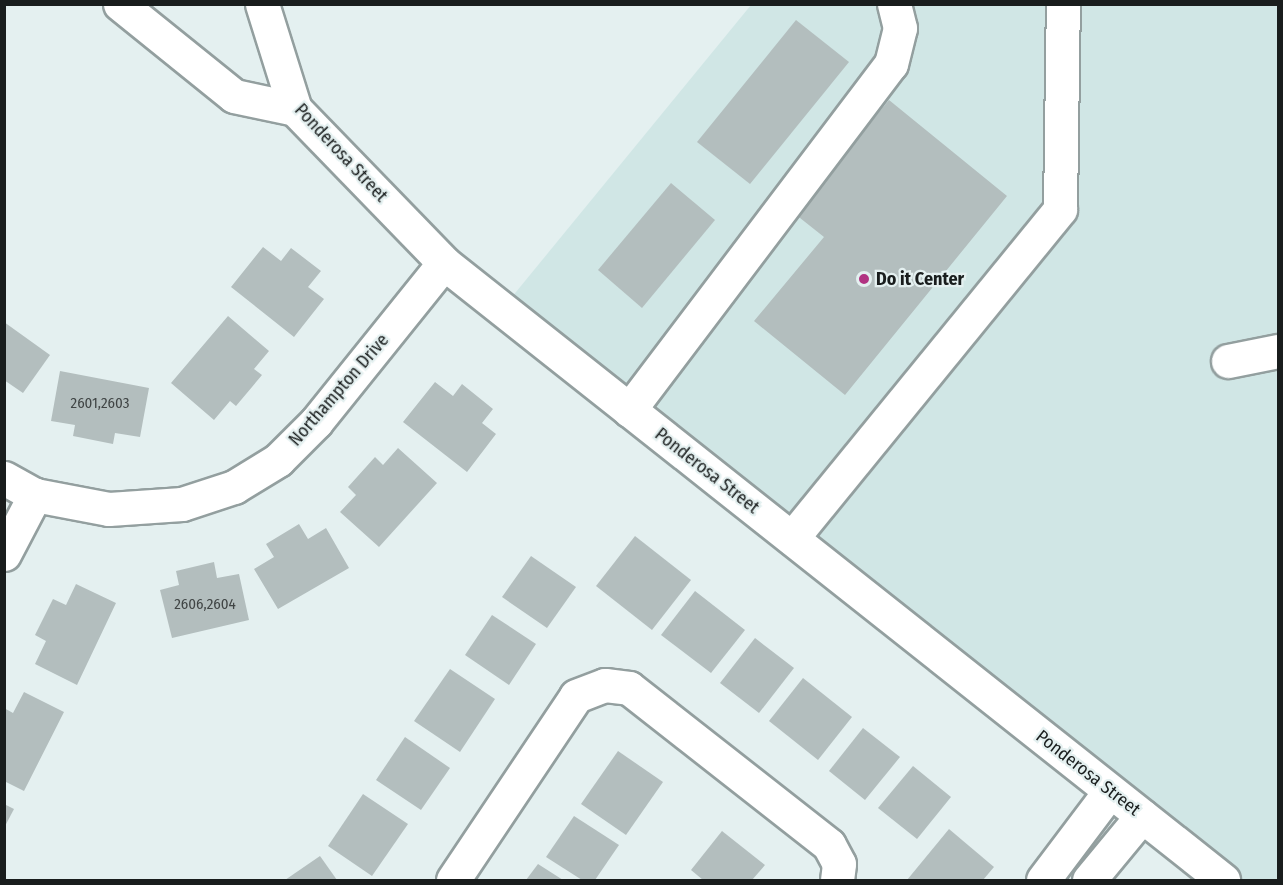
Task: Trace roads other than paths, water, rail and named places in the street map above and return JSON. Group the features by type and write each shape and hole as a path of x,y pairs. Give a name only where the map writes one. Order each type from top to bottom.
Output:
{"street":[{"path":"120,4 234,96 295,109"},
{"name":"Ponderosa Street","path":"262,4 295,109 444,263 1223,880"},
{"path":"629,410 891,64 900,28 894,4"},
{"path":"792,538 1060,209 1063,4"},
{"name":"Northampton Drive","path":"4,478 35,495 109,508 182,504 234,487 278,460 316,422 444,263"},
{"path":"1228,361 1278,351"},
{"path":"4,554 35,495"},
{"path":"453,880 576,696 605,685 629,688 829,845 838,864 837,880"},
{"path":"1043,880 1110,791"},
{"path":"1089,880 1142,816"}],"place":[{"name":"Do it Center","path":"864,279"}]}
